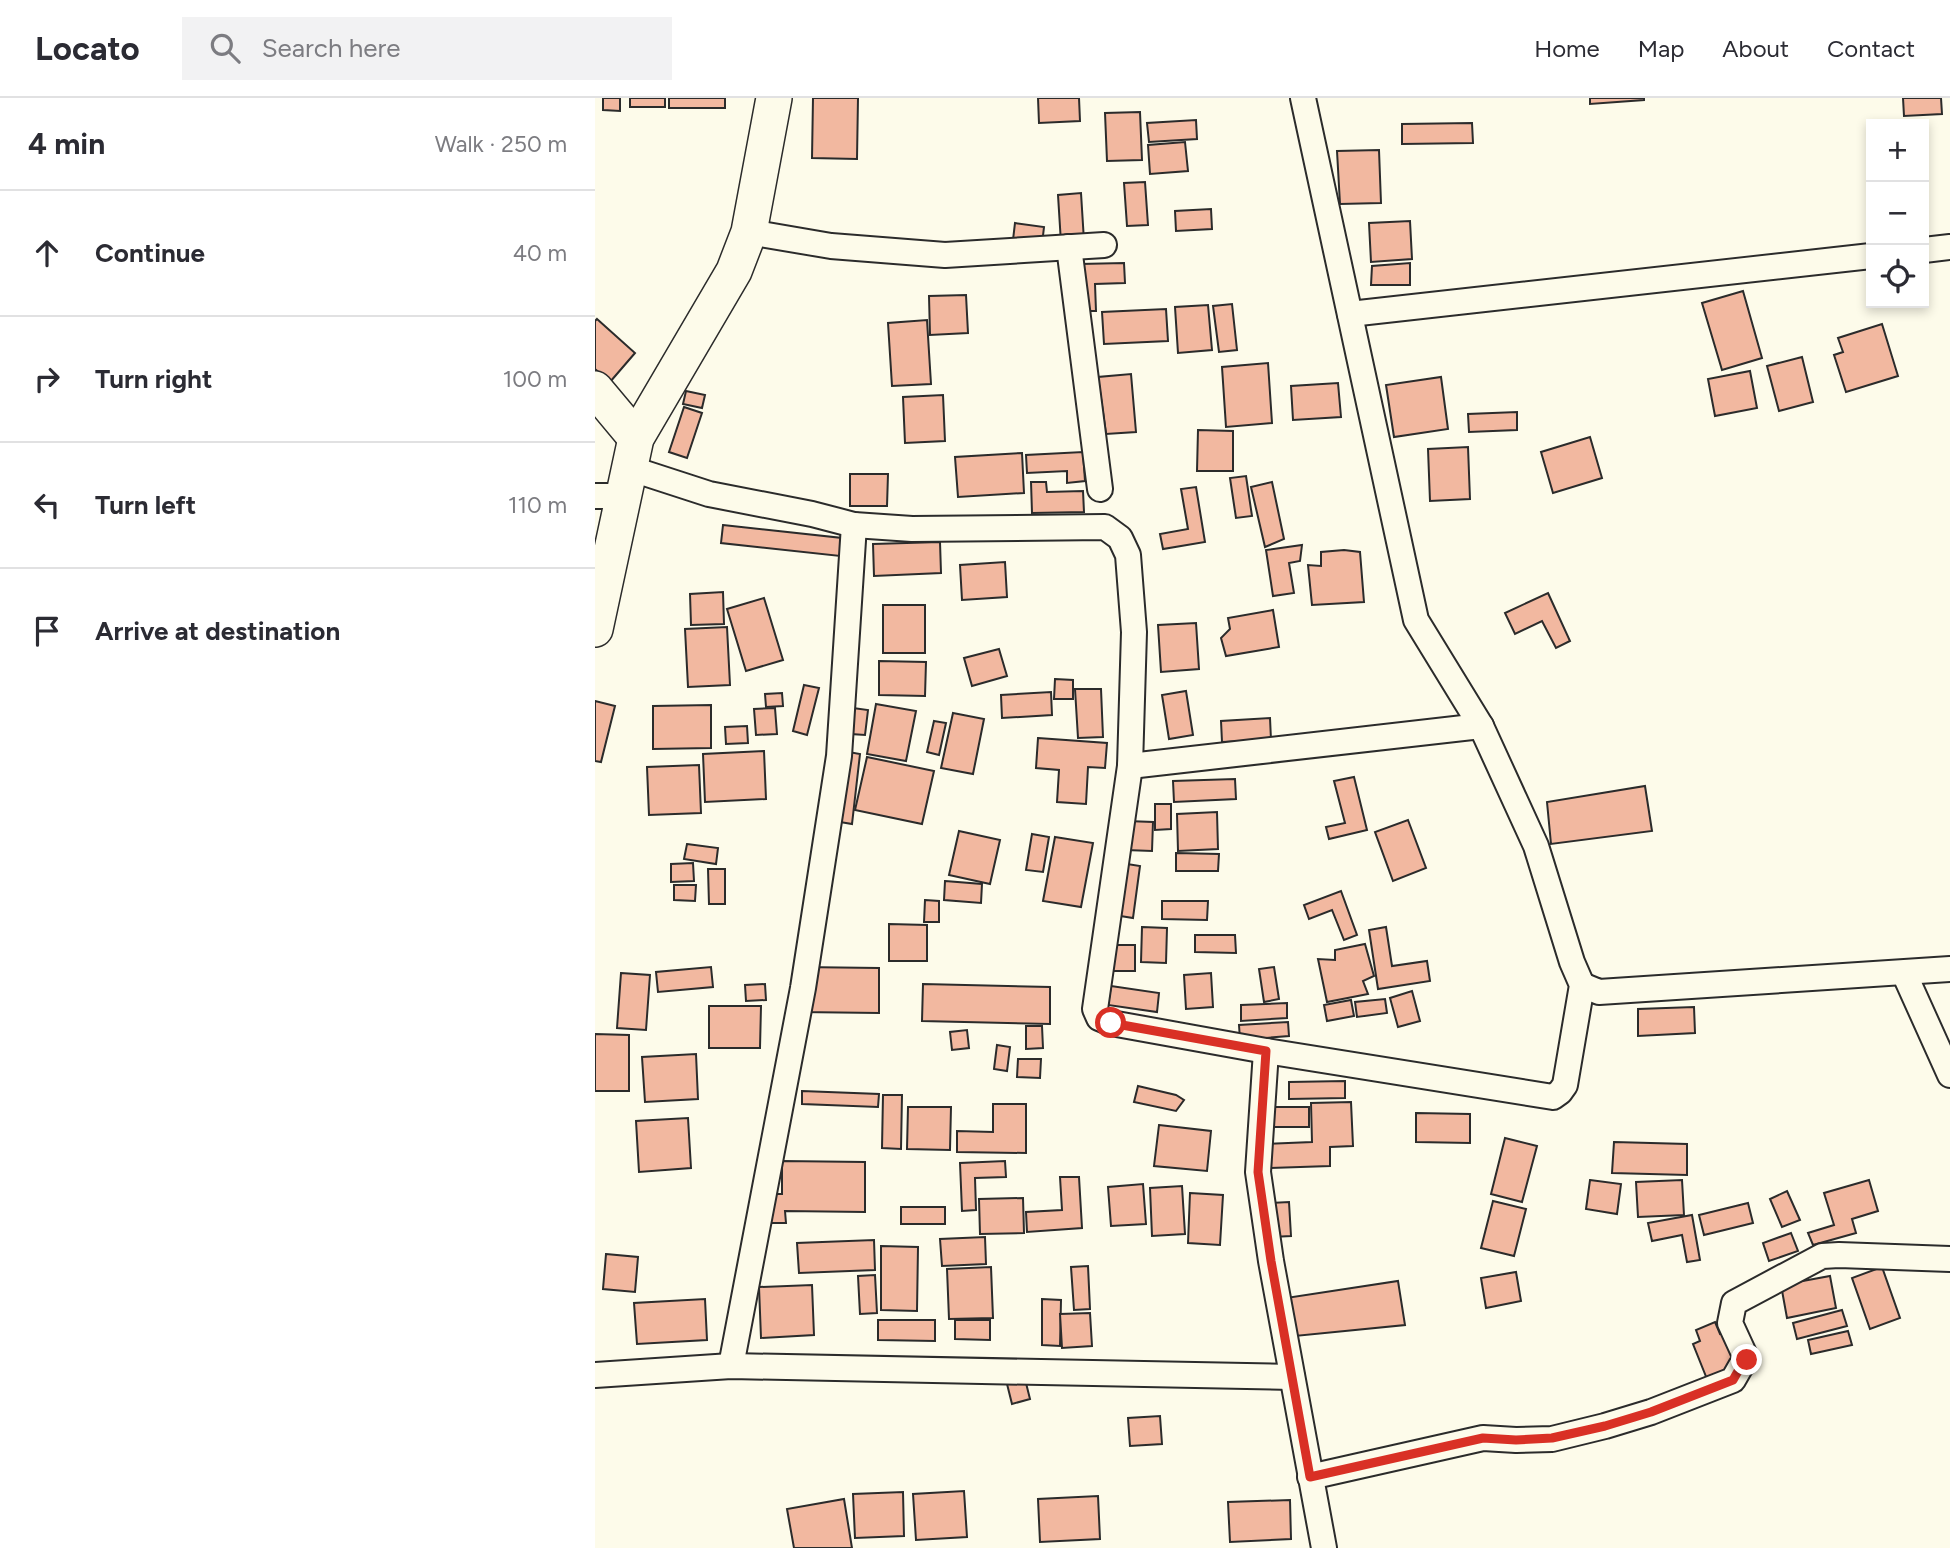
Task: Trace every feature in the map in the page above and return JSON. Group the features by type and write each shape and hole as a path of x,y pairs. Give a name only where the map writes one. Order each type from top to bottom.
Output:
{"street":[{"path":"595,629 621,475 734,271 749,232 774,98"},
{"path":"621,475 854,525 912,529 1105,527 1120,538 1128,555 1134,632 1130,766 1095,1009 1099,1018 1111,1023 1266,1051 1553,1097 1565,1085 1582,985 1572,962 1536,846 1481,726 1416,620 1303,98"},
{"path":"749,232 831,246 945,255 1104,245"},
{"path":"1069,247 1100,489"},
{"path":"1929,249 1950,247"},
{"path":"1350,314 1866,257"},
{"path":"595,389 621,475"},
{"path":"731,1367 803,988 839,756 854,525"},
{"path":"1130,766 1481,726"},
{"path":"1582,985 1599,992 1950,969"},
{"path":"1904,973 1950,1075"},
{"path":"1266,1051 1258,1172 1271,1261 1324,1548"},
{"path":"1310,1477 1483,1438 1552,1438 1651,1412 1733,1380 1747,1360 1730,1322 1734,1303 1809,1262 1822,1256 1839,1255 1950,1259"},
{"path":"595,1374 731,1367 1292,1377"}],"building":[{"path":"603,98 620,98 620,111 603,110"},
{"path":"630,98 665,98 665,107 630,107"},
{"path":"669,98 725,98 725,108 669,108"},
{"path":"813,98 858,98 857,159 812,158"},
{"path":"1038,98 1079,98 1080,121 1039,123"},
{"path":"1590,98 1644,98 1644,100 1590,104"},
{"path":"1903,98 1941,98 1942,114 1904,116"},
{"path":"1140,112 1142,160 1107,161 1105,113"},
{"path":"1196,120 1197,139 1149,142 1147,123"},
{"path":"1472,123 1473,143 1402,144 1402,124"},
{"path":"1185,142 1188,171 1150,174 1148,145"},
{"path":"1379,150 1381,203 1340,204 1337,151"},
{"path":"1145,182 1148,225 1127,226 1124,183"},
{"path":"1081,193 1084,241 1061,243 1058,195"},
{"path":"1211,209 1212,229 1176,231 1175,211"},
{"path":"1410,221 1412,259 1371,262 1369,223"},
{"path":"1015,223 1044,227 1042,244 1013,240"},
{"path":"1124,263 1125,283 1095,284 1096,311 1082,311 1080,264"},
{"path":"1410,263 1410,285 1371,285 1372,266"},
{"path":"1743,291 1762,358 1722,370 1702,303"},
{"path":"966,295 968,333 930,335 929,296"},
{"path":"1232,304 1237,350 1219,352 1213,306"},
{"path":"1208,305 1212,350 1178,353 1175,307"},
{"path":"1166,309 1168,341 1104,344 1102,312"},
{"path":"597,319 635,353 610,382 595,369"},
{"path":"927,320 931,384 892,386 888,323"},
{"path":"1882,324 1898,376 1846,392 1834,355 1843,352 1838,338"},
{"path":"1802,357 1813,402 1779,411 1767,366"},
{"path":"1268,363 1272,423 1226,427 1222,367"},
{"path":"1750,371 1757,408 1715,416 1708,379"},
{"path":"1131,374 1136,432 1106,434 1098,377"},
{"path":"1441,377 1448,429 1394,437 1386,385"},
{"path":"1338,383 1341,417 1293,420 1291,386"},
{"path":"686,391 705,395 702,408 683,404"},
{"path":"943,395 945,441 905,443 903,397"},
{"path":"684,407 702,413 687,458 669,452"},
{"path":"1517,412 1517,430 1469,432 1468,414"},
{"path":"1198,430 1233,431 1233,471 1197,471"},
{"path":"1590,437 1602,478 1553,493 1541,452"},
{"path":"1468,447 1470,499 1430,501 1428,449"},
{"path":"1083,452 1085,481 1067,483 1067,471 1027,473 1026,455"},
{"path":"1022,453 1024,493 958,497 955,457"},
{"path":"850,474 888,474 887,506 850,506"},
{"path":"1246,476 1252,516 1236,518 1230,478"},
{"path":"1031,482 1046,482 1047,492 1083,491 1084,512 1032,513"},
{"path":"1272,482 1284,539 1265,547 1251,487"},
{"path":"1196,487 1205,542 1163,549 1160,534 1188,529 1181,489"},
{"path":"723,525 842,538 840,556 721,543"},
{"path":"940,542 941,573 874,576 873,544"},
{"path":"1302,545 1300,561 1289,563 1294,593 1273,596 1266,550"},
{"path":"1321,552 1360,552 1364,602 1312,605 1308,565 1321,566"},
{"path":"1005,562 1007,597 962,600 960,565"},
{"path":"723,592 724,624 691,625 690,594"},
{"path":"1548,593 1570,641 1556,648 1542,621 1515,634 1505,613"},
{"path":"764,598 783,660 746,671 727,609"},
{"path":"883,605 925,605 925,653 883,653"},
{"path":"1273,610 1279,647 1226,656 1221,638 1230,629 1228,618"},
{"path":"1196,623 1199,669 1161,672 1158,625"},
{"path":"727,627 730,685 688,687 685,629"},
{"path":"999,649 1007,676 972,686 964,658"},
{"path":"879,661 926,662 925,696 879,695"},
{"path":"1055,679 1073,680 1073,699 1054,699"},
{"path":"804,685 819,688 807,735 793,731"},
{"path":"1075,689 1101,689 1103,737 1078,738"},
{"path":"1186,691 1193,735 1169,739 1162,695"},
{"path":"1051,692 1052,715 1002,718 1001,695"},
{"path":"782,693 783,706 766,707 765,694"},
{"path":"595,701 615,706 601,762 595,761"},
{"path":"876,704 916,711 906,761 867,754"},
{"path":"711,705 711,748 653,749 653,706"},
{"path":"775,708 777,734 756,735 754,709"},
{"path":"853,708 868,710 865,735 851,734"},
{"path":"953,713 984,719 973,774 941,768"},
{"path":"1270,718 1271,740 1222,742 1221,721"},
{"path":"934,721 946,723 939,755 927,752"},
{"path":"747,726 748,743 726,744 725,727"},
{"path":"1038,738 1107,743 1105,768 1088,767 1086,804 1057,802 1059,770 1036,768"},
{"path":"764,751 766,799 705,802 703,754"},
{"path":"843,751 860,754 852,824 834,821"},
{"path":"867,757 934,771 922,824 855,810"},
{"path":"699,765 701,813 649,815 647,767"},
{"path":"1354,777 1367,830 1329,839 1326,827 1345,823 1334,781"},
{"path":"1235,779 1236,799 1174,802 1173,781"},
{"path":"1645,786 1652,831 1551,844 1547,802"},
{"path":"1155,804 1171,804 1171,829 1155,830"},
{"path":"1217,812 1218,849 1178,851 1177,814"},
{"path":"1408,820 1426,868 1393,881 1375,832"},
{"path":"1127,821 1153,822 1152,851 1126,850"},
{"path":"959,831 1000,840 990,884 949,875"},
{"path":"1032,834 1049,837 1043,872 1026,870"},
{"path":"1055,837 1093,843 1081,907 1043,901"},
{"path":"687,844 718,848 716,864 684,859"},
{"path":"1176,853 1219,854 1218,871 1176,871"},
{"path":"693,863 694,881 671,882 671,864"},
{"path":"1121,863 1140,866 1133,918 1114,915"},
{"path":"708,869 725,869 725,904 709,904"},
{"path":"945,881 982,884 981,903 944,900"},
{"path":"674,885 696,885 695,901 674,900"},
{"path":"1341,891 1357,935 1344,940 1332,910 1309,919 1304,905"},
{"path":"925,900 939,901 939,922 924,922"},
{"path":"1162,901 1208,901 1207,920 1162,919"},
{"path":"889,924 927,925 927,961 889,961"},
{"path":"1142,927 1167,928 1166,963 1141,962"},
{"path":"1386,927 1392,966 1427,961 1430,981 1378,989 1369,930"},
{"path":"1195,935 1235,935 1236,953 1195,952"},
{"path":"1365,944 1374,976 1363,981 1368,994 1327,1002 1318,959 1335,960 1335,950"},
{"path":"1107,945 1135,945 1135,971 1106,971"},
{"path":"711,967 713,987 658,992 656,972"},
{"path":"800,967 879,968 879,1013 799,1012"},
{"path":"1274,967 1279,999 1264,1002 1259,969"},
{"path":"621,973 650,975 646,1030 617,1028"},
{"path":"1211,973 1213,1007 1186,1009 1184,975"},
{"path":"765,984 766,1000 746,1001 745,985"},
{"path":"923,984 1050,987 1050,1024 922,1021"},
{"path":"1111,986 1159,993 1157,1012 1108,1005"},
{"path":"1412,991 1420,1021 1398,1027 1390,998"},
{"path":"1385,999 1387,1013 1357,1017 1355,1002"},
{"path":"1351,1000 1354,1016 1327,1021 1324,1005"},
{"path":"1287,1003 1287,1018 1241,1021 1241,1005"},
{"path":"709,1006 761,1006 760,1048 709,1048"},
{"path":"1694,1007 1695,1033 1638,1036 1638,1009"},
{"path":"1288,1022 1289,1036 1240,1040 1239,1025"},
{"path":"1026,1026 1042,1026 1043,1048 1026,1049"},
{"path":"967,1030 969,1048 952,1050 950,1032"},
{"path":"595,1034 629,1035 629,1091 595,1091"},
{"path":"997,1045 1010,1047 1007,1071 994,1069"},
{"path":"696,1054 698,1099 645,1102 642,1057"},
{"path":"1018,1059 1041,1059 1040,1078 1017,1077"},
{"path":"1345,1081 1345,1098 1289,1099 1289,1082"},
{"path":"1138,1086 1176,1095 1184,1100 1176,1111 1134,1102"},
{"path":"802,1091 879,1094 878,1107 802,1104"},
{"path":"883,1095 902,1095 901,1149 882,1148"},
{"path":"1351,1102 1353,1146 1330,1147 1330,1166 1268,1168 1267,1144 1312,1142 1311,1103"},
{"path":"993,1104 1026,1104 1026,1153 957,1152 957,1131 993,1132"},
{"path":"908,1107 951,1107 950,1150 907,1149"},
{"path":"1268,1107 1309,1107 1309,1127 1268,1127"},
{"path":"1416,1113 1470,1114 1470,1143 1416,1142"},
{"path":"688,1118 691,1168 639,1172 636,1121"},
{"path":"1159,1125 1211,1131 1207,1171 1154,1166"},
{"path":"1505,1138 1537,1146 1522,1202 1491,1194"},
{"path":"1614,1142 1687,1144 1687,1175 1612,1173"},
{"path":"782,1161 865,1162 865,1212 785,1211 786,1223 764,1223 764,1194 782,1194"},
{"path":"1005,1161 1006,1177 975,1178 976,1210 962,1211 960,1163"},
{"path":"1060,1177 1079,1177 1082,1228 1027,1232 1026,1212 1062,1210"},
{"path":"1590,1180 1621,1184 1617,1214 1586,1209"},
{"path":"1682,1180 1684,1215 1638,1217 1636,1182"},
{"path":"1869,1180 1878,1211 1852,1219 1856,1233 1813,1245 1808,1233 1834,1225 1824,1193"},
{"path":"1143,1184 1146,1224 1111,1226 1108,1187"},
{"path":"1182,1186 1185,1234 1152,1236 1150,1188"},
{"path":"1787,1191 1800,1220 1782,1227 1770,1199"},
{"path":"1190,1193 1223,1195 1220,1245 1188,1243"},
{"path":"1023,1198 1024,1233 980,1234 979,1199"},
{"path":"1493,1201 1526,1209 1514,1256 1481,1248"},
{"path":"1289,1202 1291,1236 1272,1237 1270,1203"},
{"path":"1748,1203 1753,1223 1704,1235 1699,1215"},
{"path":"901,1207 945,1207 945,1224 901,1224"},
{"path":"1692,1215 1700,1260 1687,1262 1682,1235 1652,1241 1648,1223"},
{"path":"1791,1233 1798,1251 1769,1261 1763,1243"},
{"path":"985,1237 986,1264 942,1266 940,1239"},
{"path":"874,1240 875,1270 799,1273 797,1243"},
{"path":"881,1246 918,1247 917,1311 881,1310"},
{"path":"606,1254 638,1257 635,1292 603,1289"},
{"path":"1088,1266 1090,1309 1074,1310 1071,1267"},
{"path":"991,1267 993,1318 949,1319 947,1269"},
{"path":"1882,1267 1900,1318 1870,1329 1852,1278"},
{"path":"1516,1272 1521,1301 1486,1308 1481,1278"},
{"path":"875,1275 877,1313 860,1314 858,1276"},
{"path":"1830,1276 1836,1308 1787,1318 1781,1285"},
{"path":"1398,1281 1405,1325 1295,1336 1286,1298"},
{"path":"812,1285 814,1335 761,1338 759,1287"},
{"path":"705,1299 707,1340 637,1344 634,1303"},
{"path":"1042,1299 1061,1300 1060,1346 1042,1345"},
{"path":"1842,1310 1847,1326 1797,1339 1793,1323"},
{"path":"1090,1313 1092,1346 1062,1348 1060,1314"},
{"path":"878,1320 935,1320 935,1341 878,1340"},
{"path":"955,1320 990,1320 990,1340 955,1339"},
{"path":"1715,1322 1720,1334 1726,1331 1741,1366 1707,1379 1693,1344 1700,1341 1696,1330"},
{"path":"1848,1331 1852,1345 1811,1354 1808,1340"},
{"path":"1022,1367 1030,1399 1012,1404 1004,1372"},
{"path":"1160,1416 1162,1444 1130,1446 1128,1418"},
{"path":"964,1491 967,1537 916,1540 913,1494"},
{"path":"903,1492 904,1536 855,1538 853,1494"},
{"path":"1098,1496 1100,1539 1040,1542 1038,1499"},
{"path":"844,1499 852,1548 794,1548 787,1509"},
{"path":"1290,1500 1291,1539 1230,1542 1228,1502"}],"route":[{"path":"1111,1023 1266,1051 1258,1172 1271,1261 1310,1477 1483,1438 1552,1438 1605,1426 1651,1412 1733,1380 1747,1360"}]}
